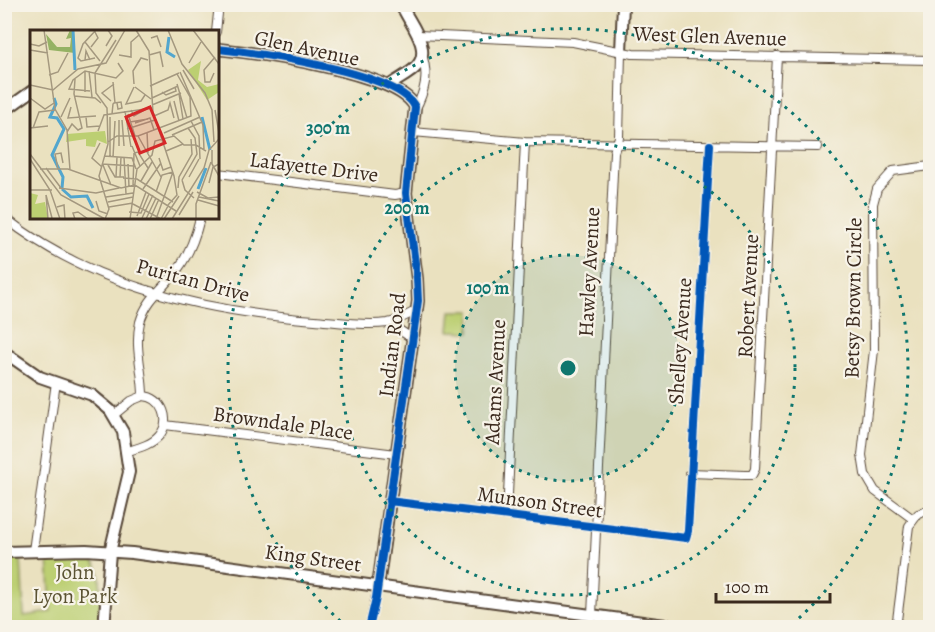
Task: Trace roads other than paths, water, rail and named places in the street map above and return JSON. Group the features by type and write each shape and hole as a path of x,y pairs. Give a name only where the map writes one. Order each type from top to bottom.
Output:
{"street":[{"path":"216,30 219,4"},
{"name":"Indian Road","path":"378,586 417,310 417,279 406,193 415,110 425,87 426,66 422,55 423,49 401,4"},
{"name":"Hawley Avenue","path":"592,615 616,143 619,137 623,4"},
{"name":"West Glen Avenue","path":"417,35 573,42 633,54 930,60"},
{"name":"Glen Avenue","path":"219,49 316,64 388,86"},
{"path":"415,110 408,96 388,86 417,66 422,55"},
{"name":"Robert Avenue","path":"690,473 752,475 755,469 777,56"},
{"path":"4,111 28,96"},
{"path":"413,132 525,142 818,147"},
{"name":"Adams Avenue","path":"507,515 525,142"},
{"name":"Shelley Avenue","path":"686,538 710,145"},
{"name":"Betsy Brown Circle","path":"913,519 875,491 863,465 875,320 872,213 877,189 887,176 902,168 930,166"},
{"name":"Lafayette Drive","path":"219,173 395,195 406,193"},
{"name":"Puritan Drive","path":"4,217 24,233 71,259 137,286 257,315 389,323 417,310"},
{"path":"143,396 143,378 137,351 143,314 157,291 178,269 188,252 200,219"},
{"path":"389,323 413,339"},
{"path":"4,352 32,372 92,395 114,415 123,432 128,451 129,472 110,552 104,627"},
{"path":"33,551 56,382"},
{"path":"114,415 131,401 143,396 150,397 162,406 165,425 152,441 128,451"},
{"name":"Browndale Place","path":"165,425 396,454"},
{"name":"Munson Street","path":"389,501 686,538"},
{"path":"896,627 907,541 913,519 918,514 930,510"},
{"name":"King Street","path":"4,552 110,552 687,627"},
{"path":"369,627 378,586"}],"park label":[{"name":"John Lyon Park","path":"75,584"}]}
